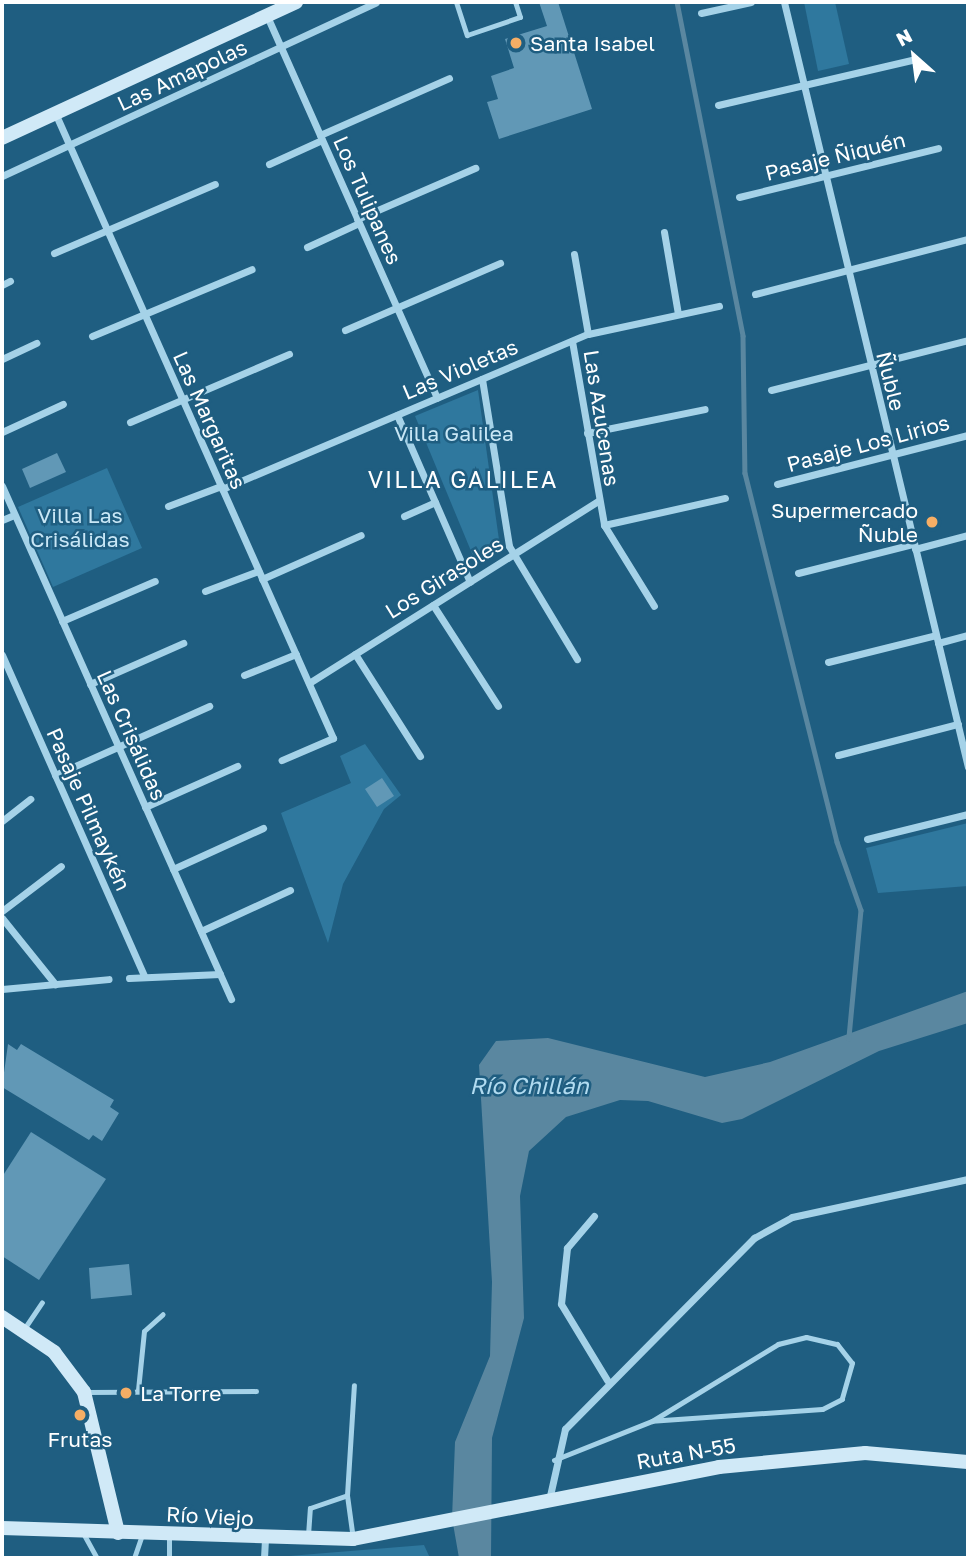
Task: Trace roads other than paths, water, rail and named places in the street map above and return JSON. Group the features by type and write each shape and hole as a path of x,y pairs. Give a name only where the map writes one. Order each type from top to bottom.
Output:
{"main road":[{"path":"2,138 56,116 296,2"},
{"path":"2,1317 54,1352 83,1392 118,1533"},
{"name":"Ruta N-55","path":"415,1529 697,1471 809,1457 900,1454 968,1462"},
{"name":"Río Viejo","path":"2,1528 308,1541 353,1539 415,1529"}],"street":[{"name":"Las Amapolas","path":"2,176 70,148 376,2"},
{"path":"701,13 751,2"},
{"name":"Ñuble","path":"784,2 891,455 958,724 964,732 968,767"},
{"name":"Los Tulipanes","path":"267,16 437,398"},
{"path":"718,105 915,59"},
{"path":"269,164 449,78"},
{"name":"Las Margaritas","path":"56,116 333,738 282,760"},
{"name":"Pasaje Ñiquén","path":"740,197 938,148"},
{"path":"307,247 475,168"},
{"path":"54,253 215,184"},
{"path":"664,232 678,314"},
{"path":"755,294 968,239"},
{"path":"574,254 588,334"},
{"path":"345,330 500,263"},
{"path":"92,336 252,270"},
{"path":"2,285 10,281"},
{"name":"Las Violetas","path":"168,506 397,415 588,334 719,306"},
{"name":"Las Azucenas","path":"572,341 604,525 654,606"},
{"path":"771,390 968,341"},
{"path":"2,359 36,343"},
{"path":"130,422 289,354"},
{"path":"482,379 512,555 577,659"},
{"path":"2,432 63,404"},
{"path":"587,433 705,409"},
{"path":"397,415 470,582"},
{"name":"Pasaje Los Lirios","path":"777,484 968,435"},
{"name":"Las Crisálidas","path":"2,486 231,999"},
{"path":"604,525 725,498"},
{"name":"Los Girasoles","path":"309,684 598,501"},
{"path":"404,516 435,502"},
{"path":"2,520 14,515"},
{"path":"262,579 361,535"},
{"path":"798,573 968,535"},
{"path":"205,591 258,571"},
{"path":"62,621 155,581"},
{"path":"433,605 498,706"},
{"path":"828,662 968,635"},
{"path":"90,684 183,643"},
{"path":"244,675 296,654"},
{"path":"355,654 420,756"},
{"name":"Pasaje Pilmaykén","path":"2,655 145,977"},
{"path":"55,775 209,706"},
{"path":"838,755 958,724"},
{"path":"145,807 237,766"},
{"path":"2,821 30,799"},
{"path":"867,839 968,814"},
{"path":"173,869 263,828"},
{"path":"2,911 61,866"},
{"path":"201,931 290,890"},
{"path":"2,918 55,984"},
{"path":"129,978 220,974"},
{"path":"2,989 109,979"},
{"path":"549,1501 554,1460 565,1429 607,1380 722,1264 792,1217 968,1179"},
{"path":"594,1216 567,1248 561,1304 607,1380"},
{"path":"264,1558 265,1540"}],"lane":[{"path":"457,2 467,34 520,17 515,2"},
{"path":"23,1330 42,1302"},
{"path":"138,1390 144,1331 163,1314"},
{"path":"554,1460 652,1421 778,1344 806,1337 837,1344 852,1363 842,1399 822,1409 652,1421"},
{"path":"353,1539 347,1495 354,1385"},
{"path":"83,1392 256,1391"},
{"path":"308,1541 310,1508 347,1495"},
{"path":"81,1531 97,1558"},
{"path":"134,1558 143,1534"},
{"path":"169,1535 169,1558"}],"water":[{"name":"Río Chillán","path":"968,991 968,1023 879,1051 742,1119 722,1123 648,1101 620,1100 566,1117 529,1151 520,1196 524,1318 492,1438 491,1558 459,1558 452,1518 455,1442 490,1356 492,1282 479,1065 496,1041 548,1038 705,1077 770,1062"}],"waterway":[{"path":"677,2 743,336 745,473 837,842 861,910 849,1038"}],"place":[{"name":"Santa Isabel","path":"516,43"},
{"name":"Supermercado Ñuble","path":"932,522"},
{"name":"La Torre","path":"126,1393"},
{"name":"Frutas","path":"80,1415"}],"district":[{"name":"VILLA GALILEA","path":"463,479"}],"park label":[{"name":"Villa Galilea","path":"454,433"},
{"name":"Villa Las Crisálidas","path":"80,527"}]}
